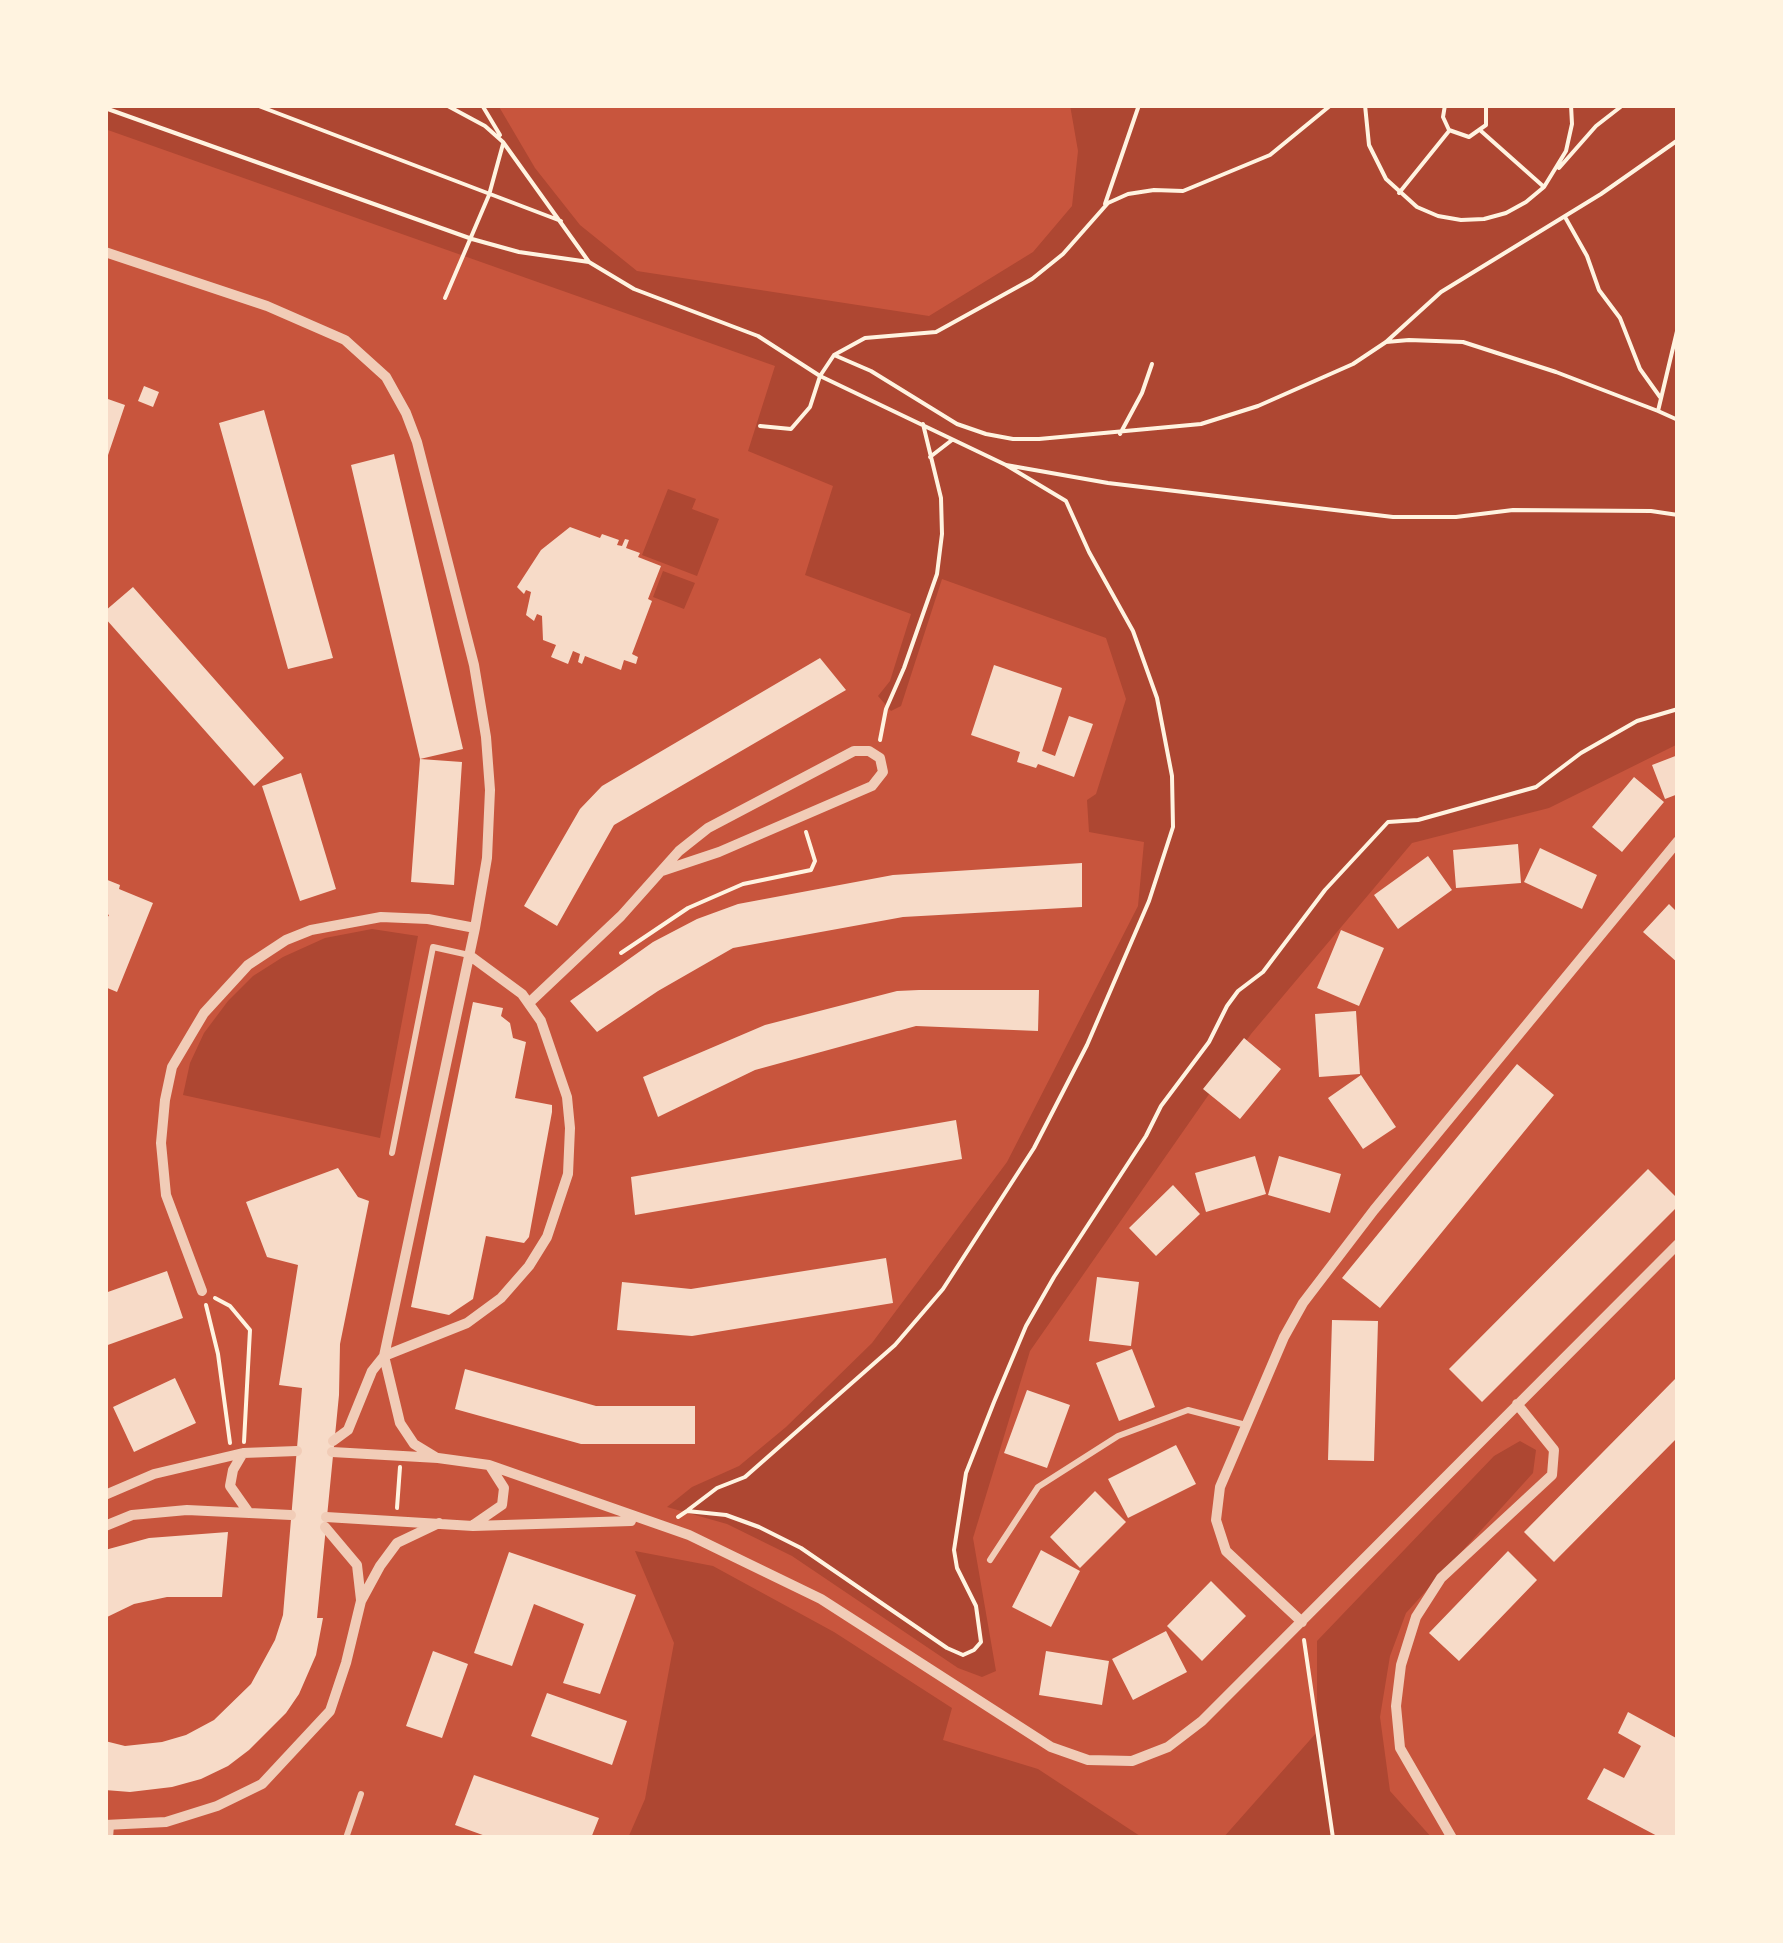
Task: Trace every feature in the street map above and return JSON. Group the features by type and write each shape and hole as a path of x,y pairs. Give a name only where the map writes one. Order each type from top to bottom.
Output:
{"street":[{"path":"105,252 267,306 336,335 374,364 400,401 417,442 474,665 486,737 488,837 475,928 384,1356 400,1422 414,1444 438,1458"},
{"path":"530,1002 585,952 679,851 708,828 854,751 875,754 882,764 880,779 872,786 719,852 662,871"},
{"path":"1302,1622 1226,1551 1216,1520 1220,1486 1303,1303 1374,1210 1678,841"},
{"path":"202,1291 169,1209 162,1142 172,1067 204,1013 248,965 286,940 310,930 362,918 395,916 475,928"},
{"path":"469,954 530,1002 558,1064 570,1116 568,1174 553,1224 529,1266 492,1305 456,1328 384,1356 372,1371 348,1430 332,1446 489,1465 741,1557 821,1598 1034,1738 1088,1760 1132,1761 1176,1742 1202,1721 1678,1244"},
{"path":"1452,1838 1400,1748 1396,1706 1401,1665 1416,1616 1441,1578 1552,1475 1554,1450 1518,1404"},
{"path":"105,1494 154,1474 238,1455 296,1451"},
{"path":"238,1455 230,1486 249,1513"},
{"path":"473,1526 502,1504 504,1488 489,1465"},
{"path":"105,1526 132,1515 186,1510 291,1515"},
{"path":"361,1601 357,1566 325,1522 473,1526 642,1521"},
{"path":"108,1825 166,1822 217,1806 262,1784 330,1710 361,1601 397,1543 439,1523"}],"lane":[{"path":"392,1153 434,948 469,954"},
{"path":"990,1560 1038,1487 1118,1436 1188,1410 1246,1425"},
{"path":"346,1838 361,1794"},
{"path":"108,1825 110,1838"}],"path":[{"path":"256,105 561,221"},
{"path":"446,105 485,126 504,142"},
{"path":"482,105 589,262"},
{"path":"1104,207 1139,105"},
{"path":"760,426 791,429 810,407 820,376 834,354 865,338 936,332 1032,278 1063,254 1104,207 1128,194 1183,190 1270,155 1330,105"},
{"path":"1365,105 1368,145 1386,179 1398,193 1438,216 1461,220 1506,212 1526,202 1544,187 1576,146 1624,105"},
{"path":"1446,105 1443,117 1449,130 1469,137 1481,131 1488,118 1486,105"},
{"path":"1553,176 1570,138 1572,105"},
{"path":"105,108 472,239 519,252 589,262 634,289 758,336 820,376 1006,465 1066,501 1133,632 1157,698 1172,776 1174,827 1149,901 1087,1046 1034,1148 943,1288 895,1346 745,1477 717,1488 662,1527"},
{"path":"1398,193 1449,130"},
{"path":"1481,131 1544,187"},
{"path":"834,354 871,371 957,424 986,434 1013,439 1120,434 1201,424 1258,406 1354,364 1386,342 1441,292 1678,140"},
{"path":"445,298 489,195 504,142"},
{"path":"1564,216 1599,290 1620,318 1640,368 1660,397"},
{"path":"1658,411 1678,327"},
{"path":"1386,342 1463,342 1556,372 1677,422"},
{"path":"1120,434 1152,364"},
{"path":"875,754 884,730 886,709 936,574 943,517 922,424"},
{"path":"930,457 952,440"},
{"path":"1006,465 1108,483 1393,517 1456,517 1514,510 1651,511 1678,515"},
{"path":"687,1511 726,1515 760,1526 801,1548 947,1648 963,1655 974,1650 981,1642 976,1606 957,1568 954,1550 966,1474 994,1402 1026,1326 1161,1106 1209,1042 1226,1006 1262,972 1325,890 1388,822 1418,820 1536,787 1581,753 1638,720 1678,709"},
{"path":"621,953 688,908 744,884 811,870 815,861 801,817"},
{"path":"202,1291 230,1306 250,1330 238,1455"},
{"path":"202,1291 238,1455"},
{"path":"396,1521 400,1456"},
{"path":"1302,1622 1333,1838"}],"shaded area":[{"path":"105,105 498,105 535,168 580,225 637,271 929,316 1033,252 1072,206 1078,151 1070,105 1678,105 1678,744 1549,808 1412,843 1251,1034 1030,1351 973,1538 996,1671 982,1677 958,1668 792,1556 727,1524 667,1507 692,1487 739,1466 786,1427 872,1343 1007,1162 1138,906 1144,842 1089,832 1087,800 1096,794 1126,699 1106,638 942,579 901,706 891,711 878,696 890,681 911,614 805,575 833,486 748,451 775,366 105,129"},
{"path":"668,489 696,499 692,509 719,519 697,576 642,555"},
{"path":"663,571 695,583 684,609 653,597"},
{"path":"372,929 418,936 380,1138 183,1095 190,1063 204,1033 253,976 325,938"},
{"path":"1520,1441 1536,1450 1533,1473 1406,1613 1390,1656 1380,1717 1390,1791 1432,1838 1223,1838 1317,1732 1317,1641 1494,1456"},
{"path":"635,1551 713,1566 834,1632 952,1708 943,1740 1038,1769 1143,1838 628,1838 645,1799 674,1643"}],"building":[{"path":"144,386 159,392 153,407 138,401"},
{"path":"105,398 125,405 106,461 105,461"},
{"path":"264,410 333,658 288,669 219,423"},
{"path":"394,454 463,749 420,759 351,465"},
{"path":"570,527 619,540 617,545 629,540 626,548 661,566 632,654 638,657 636,664 624,660 621,670 585,656 582,664 578,662 580,654 573,651 568,664 551,657 556,645 543,640 542,616 537,614 534,621 526,615 531,592 526,590 524,594 517,587 541,550"},
{"path":"133,587 284,758 254,786 105,618 105,611"},
{"path":"820,658 846,690 614,825 557,926 524,906 580,809 602,786"},
{"path":"994,665 1062,688 1042,751 1055,756 1069,716 1093,724 1074,777 1038,764 1036,768 1017,762 1020,752 971,735"},
{"path":"1678,755 1678,794 1665,799 1652,765"},
{"path":"420,759 462,762 454,885 411,882"},
{"path":"301,773 336,889 300,901 262,786"},
{"path":"1634,777 1664,802 1622,852 1592,827"},
{"path":"1518,844 1521,883 1456,888 1453,850"},
{"path":"1540,848 1597,875 1582,909 1524,882"},
{"path":"1428,856 1452,890 1398,929 1374,895"},
{"path":"1082,863 1082,907 903,917 733,948 597,1032 570,1001 653,942 697,919 738,904 893,875"},
{"path":"105,879 153,903 117,992 105,987 105,922 109,915 105,913"},
{"path":"1669,904 1678,913 1678,963 1643,932"},
{"path":"1341,930 1384,948 1359,1006 1317,988"},
{"path":"1039,990 1038,1031 916,1026 755,1070 658,1117 643,1077 765,1025 897,991"},
{"path":"473,1002 503,1008 501,1016 510,1023 513,1038 526,1042 515,1098 552,1105 552,1112 529,1237 524,1243 486,1236 473,1299 449,1315 411,1307"},
{"path":"1356,1011 1360,1074 1319,1077 1315,1014"},
{"path":"1244,1038 1281,1069 1240,1119 1203,1089"},
{"path":"1517,1064 1554,1095 1380,1308 1342,1278"},
{"path":"1361,1075 1396,1127 1363,1149 1328,1098"},
{"path":"956,1120 962,1159 635,1215 631,1177"},
{"path":"1255,1156 1266,1194 1206,1212 1195,1173"},
{"path":"1279,1156 1341,1174 1330,1213 1268,1195"},
{"path":"338,1168 358,1197 369,1201 340,1344 339,1395 317,1618 323,1618 316,1655 286,1713 228,1766 172,1787 130,1792 105,1790 105,1741 125,1746 162,1742 214,1720 251,1684 275,1640 283,1615 302,1388 279,1385 298,1265 267,1257 246,1202"},
{"path":"1648,1169 1678,1199 1678,1206 1482,1402 1449,1369"},
{"path":"1173,1185 1200,1214 1156,1256 1129,1228"},
{"path":"886,1258 893,1303 692,1336 617,1330 622,1282 691,1289"},
{"path":"167,1271 183,1318 105,1346 105,1293"},
{"path":"1097,1277 1139,1282 1131,1346 1089,1341"},
{"path":"1332,1320 1378,1321 1374,1461 1328,1460"},
{"path":"1132,1349 1155,1407 1119,1421 1096,1363"},
{"path":"465,1369 596,1406 695,1406 695,1444 581,1444 455,1409"},
{"path":"1678,1376 1678,1437 1554,1562 1524,1532"},
{"path":"175,1378 196,1423 134,1452 113,1407"},
{"path":"1027,1390 1070,1405 1047,1468 1004,1453"},
{"path":"1176,1445 1196,1484 1128,1518 1108,1479"},
{"path":"1095,1491 1126,1522 1080,1568 1050,1537"},
{"path":"228,1532 222,1597 167,1597 134,1604 105,1618 105,1550 149,1538"},
{"path":"1041,1550 1080,1571 1051,1627 1012,1607"},
{"path":"1508,1551 1537,1580 1459,1661 1429,1633"},
{"path":"509,1552 636,1595 600,1694 563,1683 584,1624 534,1604 512,1666 474,1653"},
{"path":"1211,1581 1246,1616 1202,1661 1167,1626"},
{"path":"1166,1631 1187,1672 1133,1700 1112,1659"},
{"path":"433,1651 468,1664 442,1738 406,1726"},
{"path":"1046,1651 1109,1661 1102,1705 1039,1695"},
{"path":"547,1693 627,1721 612,1765 531,1736"},
{"path":"1628,1712 1678,1739 1678,1838 1661,1838 1587,1799 1604,1768 1624,1778 1641,1746 1618,1733"},
{"path":"474,1775 599,1818 591,1838 491,1838 455,1825"}]}
